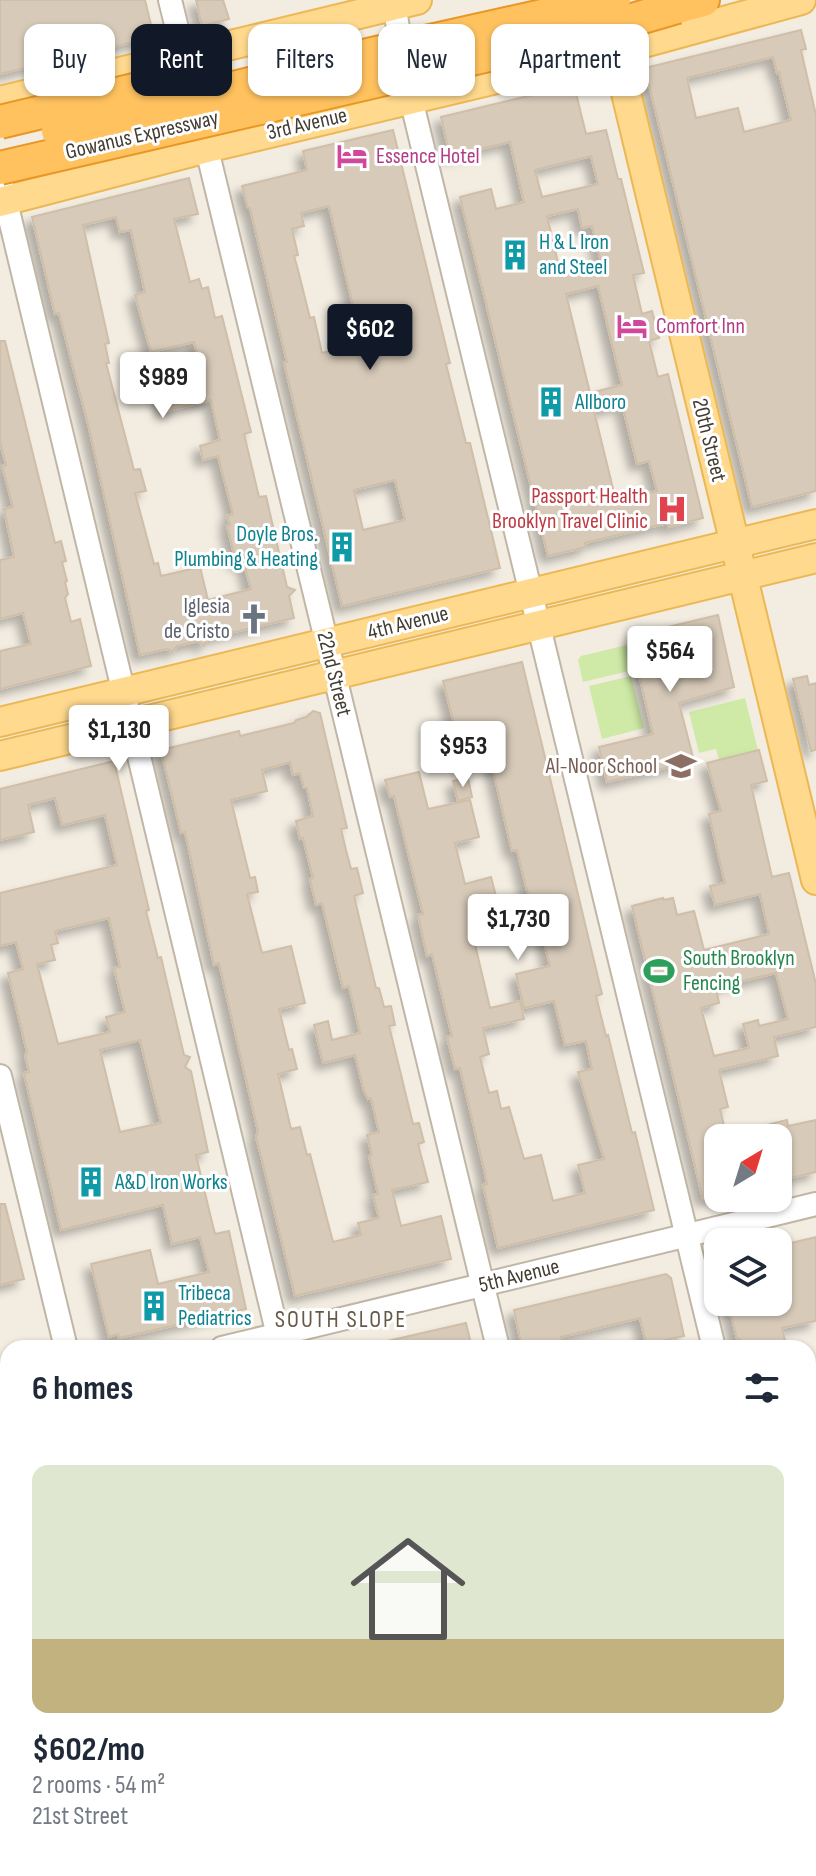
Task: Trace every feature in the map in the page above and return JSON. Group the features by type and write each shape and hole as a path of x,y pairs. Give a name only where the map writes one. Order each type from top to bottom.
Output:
{"highway":[{"name":"Gowanus Expressway","path":"0,122 526,0"},
{"path":"0,145 372,54 614,0"},
{"name":"Gowanus Expressway","path":"0,168 605,28 703,0"}],"main road":[{"name":"20th Street","path":"604,0 609,24"},
{"name":"3rd Avenue","path":"649,41 801,0"},
{"path":"232,45 401,2"},
{"path":"0,101 131,70"},
{"name":"3rd Avenue","path":"2,193 491,80"},
{"name":"20th Street","path":"625,96 816,880"},
{"name":"4th Avenue","path":"0,722 816,524"},
{"name":"4th Avenue","path":"0,756 816,558"}],"street":[{"name":"22nd Street","path":"170,0 176,24"},
{"path":"401,2 411,99 712,1340"},
{"name":"22nd Street","path":"194,96 496,1340"},
{"path":"2,193 280,1340"},
{"path":"0,1076 64,1340"},
{"name":"5th Avenue","path":"284,1340 482,1285 816,1204"}],"green space":[{"path":"627,645 633,670 583,682 578,660 581,656"},
{"path":"631,676 644,728 602,739 589,686"},
{"path":"745,698 758,750 719,760 716,749 699,753 689,712"}],"building":[{"path":"0,0 145,0 151,24 131,24 131,43 115,46 115,24 24,24 24,68 0,74"},
{"path":"196,0 223,0 229,19 202,24"},
{"path":"801,30 806,49 801,50 816,115 816,491 752,507 649,84 649,67","holes":["773,57 791,120 744,132 738,108 696,118 687,78"]},
{"path":"528,96 577,96 586,134 606,130 644,273 633,275 642,314 652,311 659,338 649,341 658,377 668,374 703,518 601,539 585,543 586,547 548,556 460,197 491,189 496,209 524,202 510,142 450,156 441,117","holes":["591,156 598,184 542,197 535,170","578,209 582,228 592,226 602,266 561,275 547,216","598,286 622,385 590,393 566,294","622,404 637,464 649,461 657,491 616,501 594,411"]},
{"path":"393,130 450,363 446,364 466,443 470,443 500,568 342,606 284,362 287,362 242,186 307,170 303,151","holes":["329,206 362,343 322,353 294,256 298,255 292,229 304,226 301,213","395,480 405,520 363,530 354,490"]},
{"path":"189,178 198,214 174,219 190,282 199,279 202,289 208,287 215,318 222,316 251,432 244,434 259,497 266,496 287,587 295,590 289,596 294,618 208,638 204,646 198,641 177,646 173,651 166,649 140,655 89,428 59,313 55,314 32,217","holes":["116,217 120,232 131,230 145,292 135,295 151,352 194,342 202,374 189,377 191,386 159,394 162,408 163,412 211,400 220,440 200,446 203,460 218,456 233,514 227,516 230,525 227,526 236,562 243,561 251,589 208,600 200,567 161,576 158,563 154,564 135,493 146,491 140,469 134,470 106,363 109,363 105,344 109,343 83,225"]},
{"path":"0,341 5,341 55,543 61,541 66,561 62,562 67,581 68,594 65,598 71,622 80,619 91,666 0,689 0,651 31,644 23,613 0,619 0,560 14,557 4,509 13,507 2,466 6,465 0,442"},
{"path":"718,615 734,687 679,703 694,761 607,782 599,747 653,734 630,636"},
{"path":"522,662 602,994 596,996 654,1210 498,1248 483,1185 487,1184 484,1169 460,1068 455,1069 447,1037 452,1036 432,954 427,956 418,915 423,914 394,796 390,797 385,780 419,772 428,809 470,800 479,837 455,843 465,884 491,877 496,896 478,901 481,911 474,912 476,921 470,923 490,1008 520,1001 524,1019 483,1028 489,1054 480,1057 489,1093 497,1091 501,1109 509,1107 524,1159 541,1155 553,1201 585,1193 578,1165 604,1159 578,1072 592,1069 586,1041 565,1045 554,1001 524,1008 516,974 550,966 540,926 536,927 517,850 512,851 489,753 463,759 443,681"},
{"path":"807,676 809,685 816,683 816,750 811,751 793,679"},
{"path":"313,711 320,713 347,828 341,829 346,850 351,869 357,868 363,893 354,896 376,988 379,988 384,1007 391,1006 395,1025 389,1026 413,1124 419,1123 424,1142 418,1144 428,1182 392,1190 401,1226 441,1216 451,1259 295,1296 256,1137 258,1131 219,963 214,965 185,832 181,833 161,750 239,731 240,736 294,723","holes":["290,762 293,775 300,773 313,816 296,821 313,878 310,879 316,905 322,903 343,988 349,986 360,1033 332,1040 328,1021 314,1025 323,1063 355,1055 364,1091 368,1099 371,1098 379,1132 367,1135 378,1194 373,1195 379,1218 358,1223 361,1235 333,1242 310,1154 307,1155 300,1127 291,1129 278,1074 297,1069 279,1009 305,1003 291,946 262,953 247,894 258,892 255,877 250,878 231,800 267,791 262,770"]},
{"path":"759,750 767,781 751,785 772,877 789,873 816,984 816,1027 774,1037 778,1056 719,1070 728,1107 720,1109 724,1124 704,1124 703,1199 632,906 673,898 677,915 694,911 704,950 769,934 760,894 715,905 710,886 725,883 709,814 721,811 707,763","holes":["776,973 788,1019 759,1026 758,1020 743,1024 749,1048 714,1056 701,1008 719,1003 716,987"]},
{"path":"114,761 158,958 161,957 184,1055 190,1057 185,1067 191,1071 208,1152 196,1155 210,1214 215,1234 229,1231 246,1309 119,1338 118,1334 109,1337 91,1264 150,1250 158,1284 209,1272 200,1237 172,1244 163,1205 61,1230 24,1073 29,1072 27,1052 8,973 23,969 16,942 0,946 0,893 117,865 105,815 62,825 55,798 28,805 34,832 0,840 0,789","holes":["109,918 120,967 114,968 125,1012 106,1017 110,1032 58,1044 37,964 55,960 51,945 58,943 55,931","140,1040 161,1123 120,1132 100,1050"]},
{"path":"468,778 472,797 458,801 453,781"},
{"path":"816,1120 816,1172 792,1178 792,1125"},
{"path":"0,1204 5,1204 24,1279 0,1285"},
{"path":"816,1237 816,1321 782,1328 785,1340 737,1339 731,1316 792,1316 792,1243"},
{"path":"666,1274 671,1278 684,1336 645,1340 640,1318 561,1337 562,1340 520,1340 514,1310"},
{"path":"466,1323 470,1340 392,1340"}],"place":[{"name":"Essence Hotel","path":"352,156"},
{"name":"H & L Iron and Steel","path":"515,255"},
{"name":"Comfort Inn","path":"632,326"},
{"name":"Allboro","path":"551,402"},
{"name":"Passport Health Brooklyn Travel Clinic","path":"672,509"},
{"name":"Doyle Bros. Plumbing & Heating","path":"342,547"},
{"name":"Iglesia de Cristo","path":"254,619"},
{"name":"Al-Noor School","path":"681,766"},
{"name":"South Brooklyn Fencing","path":"659,971"},
{"name":"A&D Iron Works","path":"91,1182"},
{"name":"Tribeca Pediatrics","path":"154,1306"}],"district":[{"name":"SOUTH SLOPE","path":"341,1319"}]}
